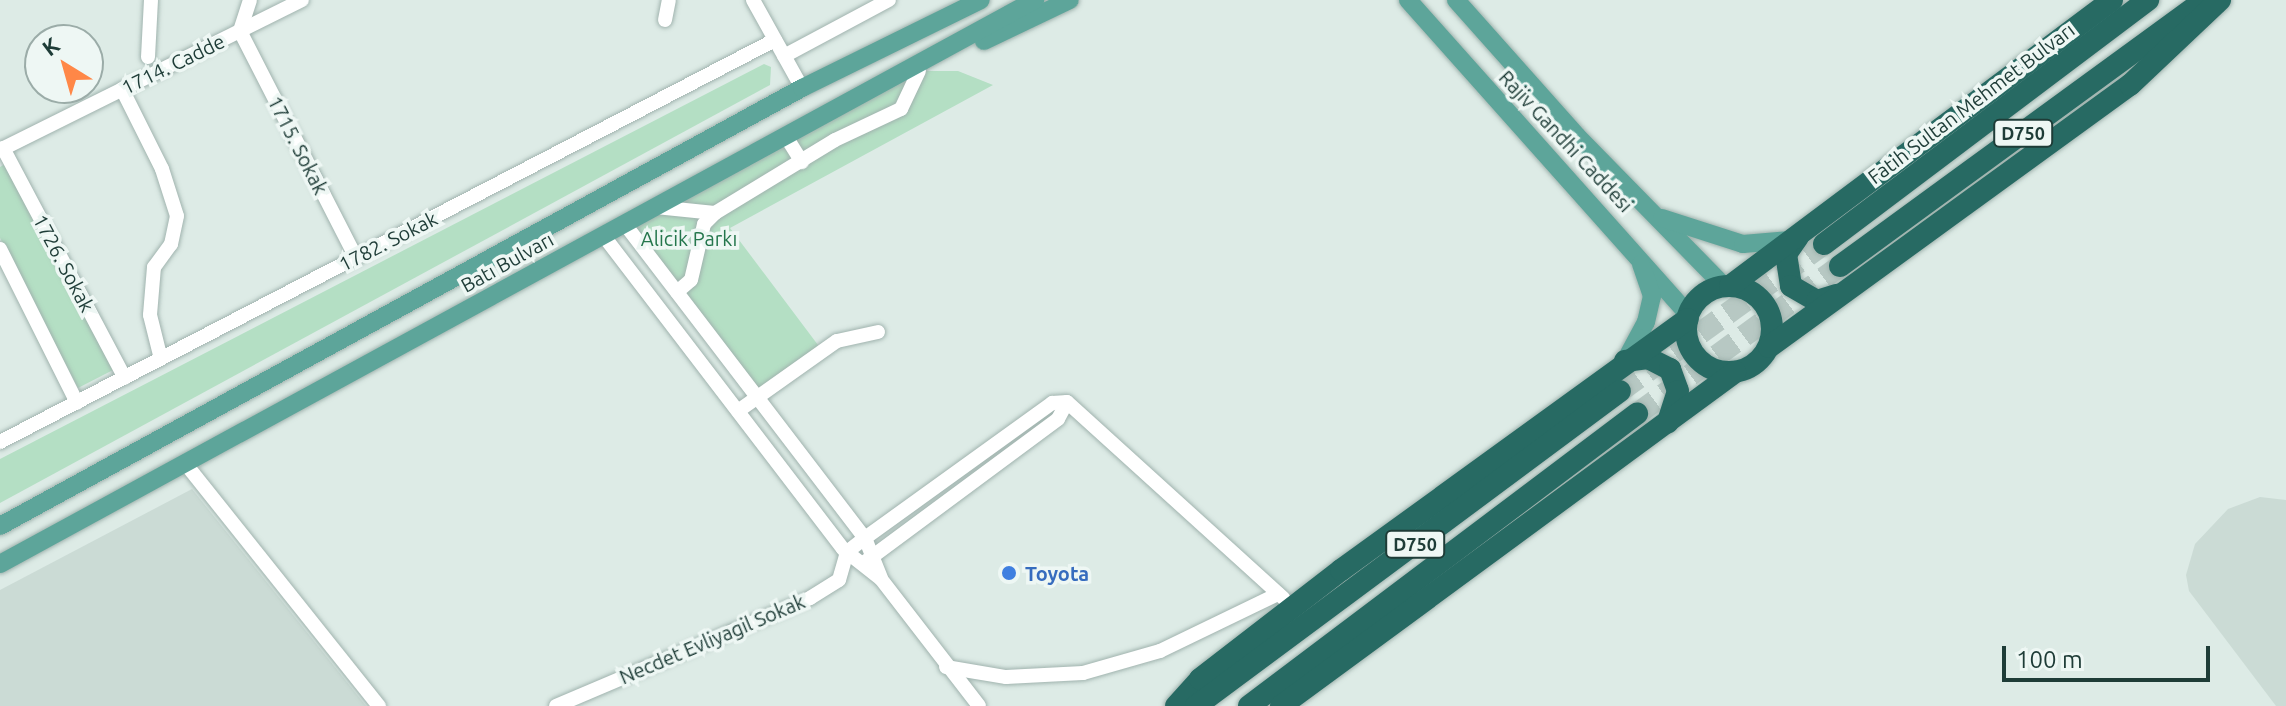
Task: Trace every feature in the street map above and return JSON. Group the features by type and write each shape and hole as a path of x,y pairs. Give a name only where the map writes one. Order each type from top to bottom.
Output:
{"highway":[{"path":"1176,706 1286,600 1688,317 1698,299 1727,286 2112,0"},
{"name":"Fatih Sultan Mehmet Bulvarı","path":"1824,244 2148,0"},
{"path":"1281,706 1735,372 1758,362 1769,347 2130,85 2204,11 2220,0"},
{"name":"D750","path":"1840,266 2204,11"},
{"path":"1798,233 1786,254 1791,286 1817,301 1853,288"},
{"path":"1727,286 1763,300 1773,326 1769,347"},
{"path":"1688,317 1687,339 1700,361 1735,372"},
{"path":"1625,361 1648,358 1670,369 1678,391 1667,423"},
{"name":"D750","path":"1196,706 1620,391"},
{"name":"D750","path":"1249,706 1637,414"}],"main road":[{"path":"911,35 927,14 955,0"},
{"name":"Batı Bulvarı","path":"0,526 802,88 981,0"},
{"name":"Batı Bulvarı","path":"0,564 1035,0"},
{"path":"887,80 919,71 1070,0"},
{"name":"Rajiv Gandhi Caddesi","path":"1408,0 1626,238 1688,317"},
{"name":"Rajiv Gandhi Caddesi","path":"1456,0 1655,216 1727,286"},
{"path":"1655,216 1743,244 1798,233"},
{"path":"1625,361 1646,322 1652,296 1626,238"}],"street":[{"path":"148,57 151,0"},
{"path":"240,31 250,0"},
{"name":"1714. Cadde","path":"2,149 302,0"},
{"path":"665,20 669,0"},
{"path":"753,0 802,88"},
{"path":"784,56 889,0"},
{"path":"2204,11 2233,0"},
{"name":"1715. Sokak","path":"240,31 356,258"},
{"name":"1782. Sokak","path":"0,442 775,40"},
{"path":"677,292 691,280 704,224 715,213 901,109 919,71"},
{"path":"122,89 162,169 177,216 171,244 154,267 150,315 161,359"},
{"path":"785,135 802,162"},
{"name":"1726. Sokak","path":"2,149 125,378"},
{"path":"654,207 715,213"},
{"path":"624,223 865,538 867,560 946,667 979,706"},
{"path":"603,235 847,552 867,560"},
{"path":"0,249 77,403"},
{"path":"738,411 837,341 878,332"},
{"path":"839,580 847,552 1052,403 1067,402 1286,600 1160,651 1083,673 1006,677 946,667"},
{"name":"Necdet Evliyagil Sokak","path":"556,706 839,580 1058,419 1067,402"},
{"path":"185,463 379,706"}],"shaded area":[{"path":"192,489 366,706 0,706 0,590"},
{"path":"2260,497 2286,500 2286,706 2276,706 2189,591 2186,575 2195,544 2228,509"}],"green space":[{"path":"764,64 771,67 770,85 0,503 0,459"},
{"name":"Alicik Parkı","path":"919,71 958,71 993,85 730,228 821,349 757,397 624,223"},
{"path":"5,164 113,370 78,388 0,238 0,167"}],"tunnel":[{"path":"1620,391 1824,244"},
{"path":"1637,414 1840,266"}],"place":[{"name":"Toyota","path":"1009,573"}]}
